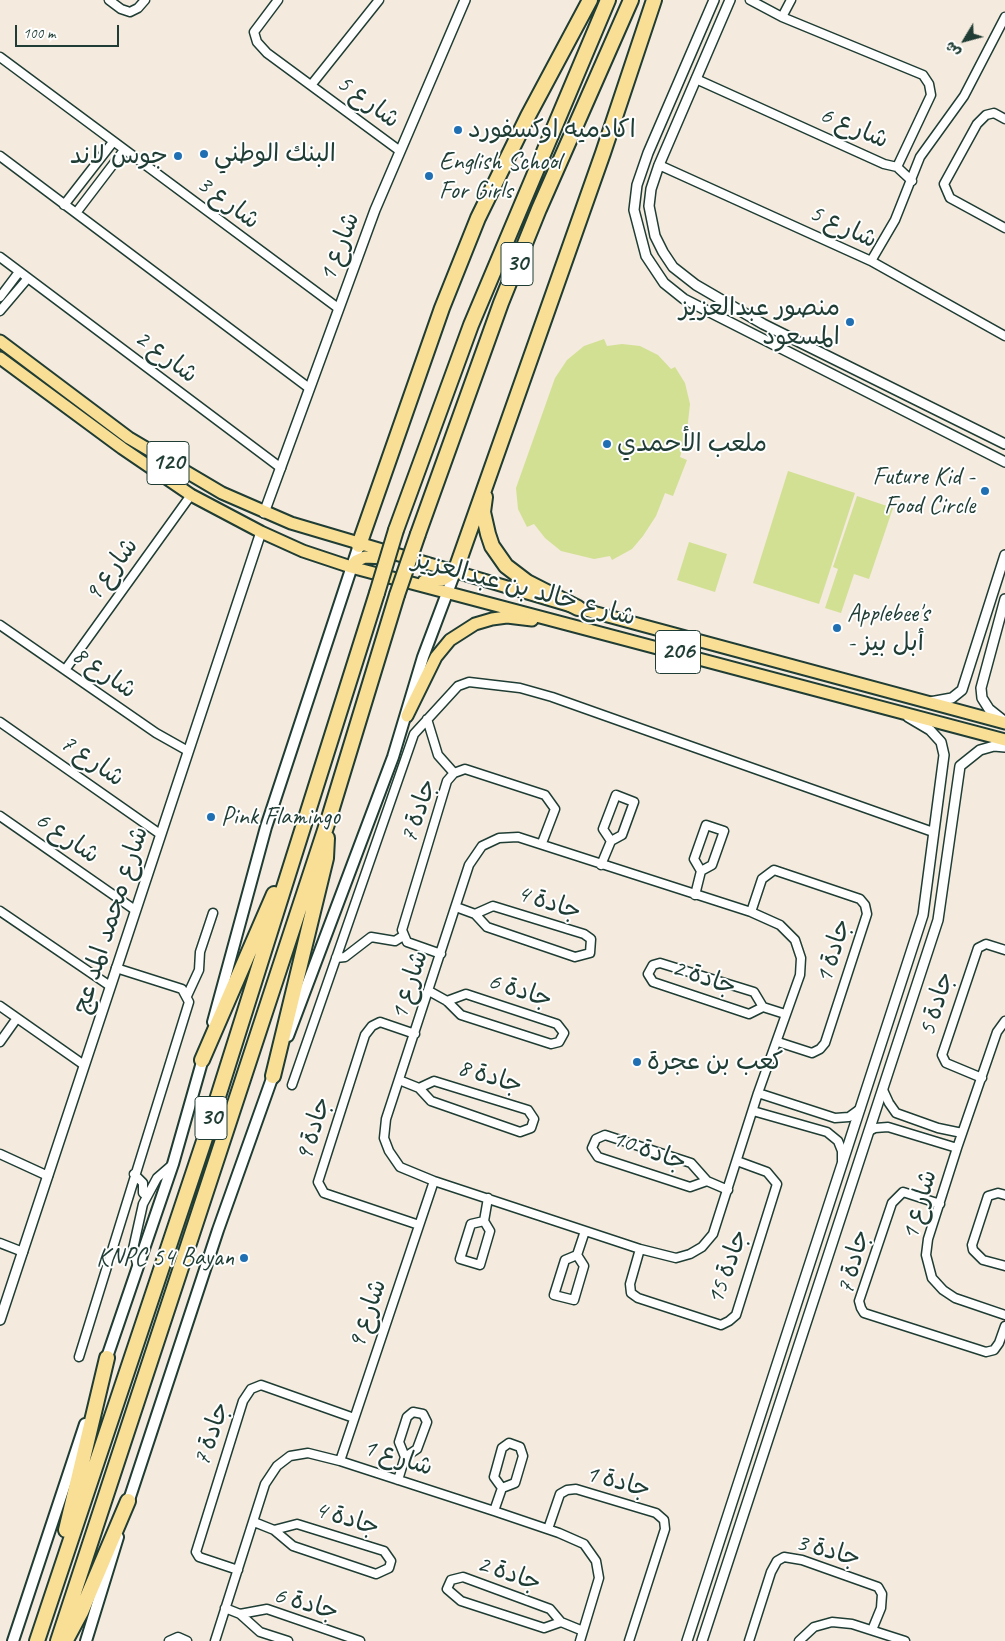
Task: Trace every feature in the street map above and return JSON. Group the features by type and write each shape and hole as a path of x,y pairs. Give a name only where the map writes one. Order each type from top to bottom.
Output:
{"highway":[{"path":"359,545 438,317 478,218 528,116 590,0"},
{"name":"30","path":"37,1641 204,1141 396,530 471,326 608,0"},
{"name":"30","path":"58,1641 329,818 397,595 418,534 497,312 539,209 632,0"},
{"path":"455,572 603,153 654,0"},
{"path":"488,475 483,512 488,534 498,556 516,575 578,608"},
{"path":"273,1076 326,858 329,818"},
{"path":"202,1060 268,904 287,875"},
{"path":"58,1582 64,1541 107,1358"},
{"path":"65,1641 80,1612 128,1501"}],"main road":[{"name":"120","path":"0,341 73,394 129,438 174,466 222,493 264,513 359,545"},
{"name":"120","path":"0,358 122,448 192,495 261,532 303,551 351,567"},
{"path":"64,406 73,403 73,394"},
{"name":"شارع خالد بن عبدالعزيز","path":"359,545 578,608 1005,722"},
{"path":"14,1641 173,1164 266,827 359,545"},
{"path":"351,567 359,560 372,556 416,560"},
{"name":"شارع خالد بن عبدالعزيز","path":"351,567 1005,740"},
{"path":"375,573 436,582 455,572"},
{"path":"86,1641 128,1501 218,1230 406,716 423,657 455,572"},
{"path":"406,716 436,657 450,640 475,624 506,617 570,624"},
{"path":"715,662 708,655 712,646 717,644"}],"street":[{"path":"109,0 121,9 130,12 138,8 145,0"},
{"name":"شارع 5","path":"278,0 254,32 257,42 267,53 312,84 400,151"},
{"name":"شارع 5","path":"312,84 379,0"},
{"name":"شارع 1","path":"264,513 338,308 400,151 465,0"},
{"path":"714,0 648,153 637,186 634,210 646,256 664,283 684,299 969,442 1005,462"},
{"path":"730,0 659,165 651,189 649,206 655,236 662,252 672,267 696,285 763,324 1005,444"},
{"name":"شارع 6","path":"696,79 884,164 897,167 930,95 929,84 923,76 782,16 750,0"},
{"path":"782,16 791,0"},
{"path":"870,261 895,220 920,157 964,96 1005,17"},
{"name":"شارع 3","path":"0,57 338,308"},
{"path":"1005,119 994,113 986,115 977,124 944,184 950,198 1005,228"},
{"path":"64,205 114,142"},
{"path":"76,213 124,150"},
{"path":"0,156 309,388"},
{"name":"شارع 5","path":"659,165 870,261 1005,336"},
{"path":"897,167 912,181"},
{"name":"شارع 2","path":"0,257 281,468"},
{"path":"0,297 19,272"},
{"path":"0,311 28,278"},
{"path":"756,336 763,324"},
{"path":"770,343 776,330"},
{"path":"969,442 974,437 975,430"},
{"name":"شارع 9","path":"65,670 192,495"},
{"name":"شارع محمد المد عج","path":"0,1319 261,532"},
{"path":"926,702 952,698 962,690 1005,555"},
{"path":"1005,599 981,688 982,698 989,709 1005,722"},
{"name":"شارع 8","path":"1,628 156,733 188,751"},
{"path":"972,662 978,671 987,666"},
{"path":"292,1086 414,734 458,686 469,682 520,688 933,832"},
{"path":"687,1641 923,915 944,755 941,742 930,730 900,712"},
{"path":"427,719 438,755 454,773"},
{"name":"شارع 7","path":"0,722 160,834"},
{"path":"702,1641 883,1090 904,1019 938,920 957,776 960,766 980,750 994,746 1005,747"},
{"path":"942,772 951,765 956,770 957,776"},
{"name":"جادة 7","path":"403,936 402,930 447,781 454,773 465,769 545,795 555,809 542,843"},
{"path":"601,865 611,841 622,835 634,802 616,795 604,829 611,841"},
{"name":"شارع 6","path":"0,816 135,910"},
{"path":"694,895 701,871 712,865 724,831 706,825 694,859 701,871"},
{"name":"شارع 1","path":"518,837 542,843 601,865 752,912 780,925 794,940 801,958 800,975 778,1042 758,1093 713,1234 702,1247 690,1254 676,1258 585,1231 434,1181 400,1167 389,1151 384,1138 386,1118 469,865 482,846 499,838 518,837"},
{"name":"جادة 1","path":"752,912 762,879 774,870 860,899 865,905 867,914 825,1043 820,1050 812,1053 778,1042"},
{"name":"جادة 4","path":"456,907 474,914 487,927 575,957 590,953 591,939 584,934 494,906 474,914"},
{"path":"0,911 110,986"},
{"path":"187,996 199,970 200,952 213,913"},
{"path":"336,958 345,957 371,937 394,941 403,936 407,942 441,954"},
{"name":"جادة 5","path":"982,1078 946,1063 942,1055 978,948 986,944 1005,950"},
{"name":"جادة 2","path":"763,1007 749,1014 653,982 648,974 653,965 660,963 754,992 763,1007 786,1014"},
{"path":"79,1357 134,1174 189,1002 182,989 116,968"},
{"path":"900,984 903,991 908,993 914,990"},
{"name":"جادة 6","path":"429,991 447,1001 461,1015 551,1044 559,1042 564,1032 557,1024 466,994 447,1001"},
{"path":"890,1014 896,1006 901,1004 905,1009 904,1019"},
{"path":"0,1006 84,1065"},
{"path":"0,1042 17,1018"},
{"name":"شارع 1","path":"1005,1021 997,1032 962,1133 928,1239 926,1255 932,1278 942,1290 955,1298 1005,1315"},
{"name":"جادة 9","path":"415,1034 380,1022 372,1026 365,1035 318,1182 320,1189 324,1193 419,1225"},
{"name":"جادة 8","path":"399,1080 419,1088 432,1101 520,1132 531,1128 534,1119 528,1110 434,1081 419,1088"},
{"path":"883,1090 896,1113 938,1128 962,1133"},
{"path":"758,1093 835,1118 849,1117 860,1109"},
{"path":"753,1112 827,1132 838,1141 842,1151 842,1161"},
{"name":"شارع 1","path":"869,1131 875,1128 888,1127 957,1148"},
{"name":"جادة 10","path":"707,1181 690,1187 598,1157 592,1148 596,1139 605,1135 691,1163 707,1181 728,1190"},
{"path":"0,1154 48,1176"},
{"name":"جادة 15","path":"640,1248 630,1284 631,1293 638,1298 722,1325 736,1316 777,1184 767,1172 737,1161"},
{"path":"139,1269 133,1250 135,1235 146,1196 157,1178 173,1164"},
{"path":"134,1174 143,1183 143,1193 146,1196"},
{"name":"شارع 9","path":"340,1461 434,1181"},
{"name":"جادة 7","path":"940,1204 903,1192 892,1203 860,1301 861,1308 864,1313 986,1352 994,1350 999,1344 1005,1326"},
{"path":"1005,1195 998,1193 988,1196 972,1245 973,1250 983,1260 1005,1266"},
{"path":"484,1221 471,1224 460,1259 480,1265 490,1231 484,1221 488,1198"},
{"path":"577,1255 584,1266 574,1300 554,1295 565,1260 577,1255 585,1231"},
{"path":"0,1243 23,1252"},
{"path":"812,1254 819,1261 827,1258"},
{"path":"804,1277 814,1272 820,1279"},
{"name":"جادة 7","path":"238,1570 200,1557 196,1552 243,1401 251,1389 261,1385 354,1418"},
{"path":"398,1480 405,1458 417,1449 427,1422 423,1414 413,1412 407,1417 399,1442 405,1458"},
{"path":"494,1510 502,1488 515,1483 523,1456 520,1447 509,1443 502,1448 494,1476 502,1488"},
{"name":"شارع 1","path":"215,1641 265,1484 277,1466 290,1456 308,1453 340,1461 494,1510 584,1544 596,1560 599,1578 580,1641"},
{"name":"جادة 1","path":"548,1529 560,1494 567,1490 576,1489 656,1513 664,1520 665,1530 629,1641"},
{"name":"جادة 4","path":"254,1522 274,1530 293,1546 376,1574 389,1568 391,1561 384,1551 297,1524 274,1530"},
{"name":"جادة 3","path":"749,1641 771,1572 777,1561 784,1557 802,1560 878,1587 882,1594 881,1608 872,1630"},
{"name":"جادة 2","path":"562,1622 544,1628 461,1601 447,1589 450,1580 463,1577 550,1609 562,1622 583,1631"},
{"path":"700,1600 707,1606 714,1603"},
{"name":"جادة 6","path":"225,1608 240,1614 260,1632 288,1641"},
{"name":"جادة 6","path":"240,1614 267,1609 360,1641"},
{"path":"694,1619 700,1616 707,1625"},
{"path":"799,1641 814,1627 832,1622 872,1630 905,1641"},
{"path":"169,1641 178,1637 187,1641"}],"green space":[{"name":"ملعب الأحمدي","path":"604,339 607,346 622,344 640,346 658,355 671,369 675,367 685,383 690,404 687,431 680,457 687,460 673,496 665,493 656,516 643,536 632,549 612,560 610,556 594,559 561,551 545,538 534,524 527,527 518,509 516,488 555,378 567,360 584,346"},
{"path":"788,471 855,493 819,604 753,583"},
{"path":"857,496 893,508 869,579 854,574 841,613 825,608 838,569 833,567"},
{"path":"689,542 727,554 715,592 677,580"}],"place":[{"name":"اكادميه اوكسفورد","path":"458,130"},
{"name":"البنك الوطني","path":"204,154"},
{"name":"جوس لاند","path":"178,156"},
{"name":"English School For Girls","path":"429,176"},
{"name":"منصور عبدالعزيز المسعود","path":"850,322"},
{"name":"ملعب الأحمدي","path":"607,444"},
{"name":"Future Kid - Food Circle","path":"985,491"},
{"name":"Applebee's - أبل بيز","path":"837,628"},
{"name":"Pink Flamingo","path":"211,817"},
{"name":"كعب بن عجرة","path":"637,1062"},
{"name":"KNPC 54 Bayan","path":"244,1258"}]}
